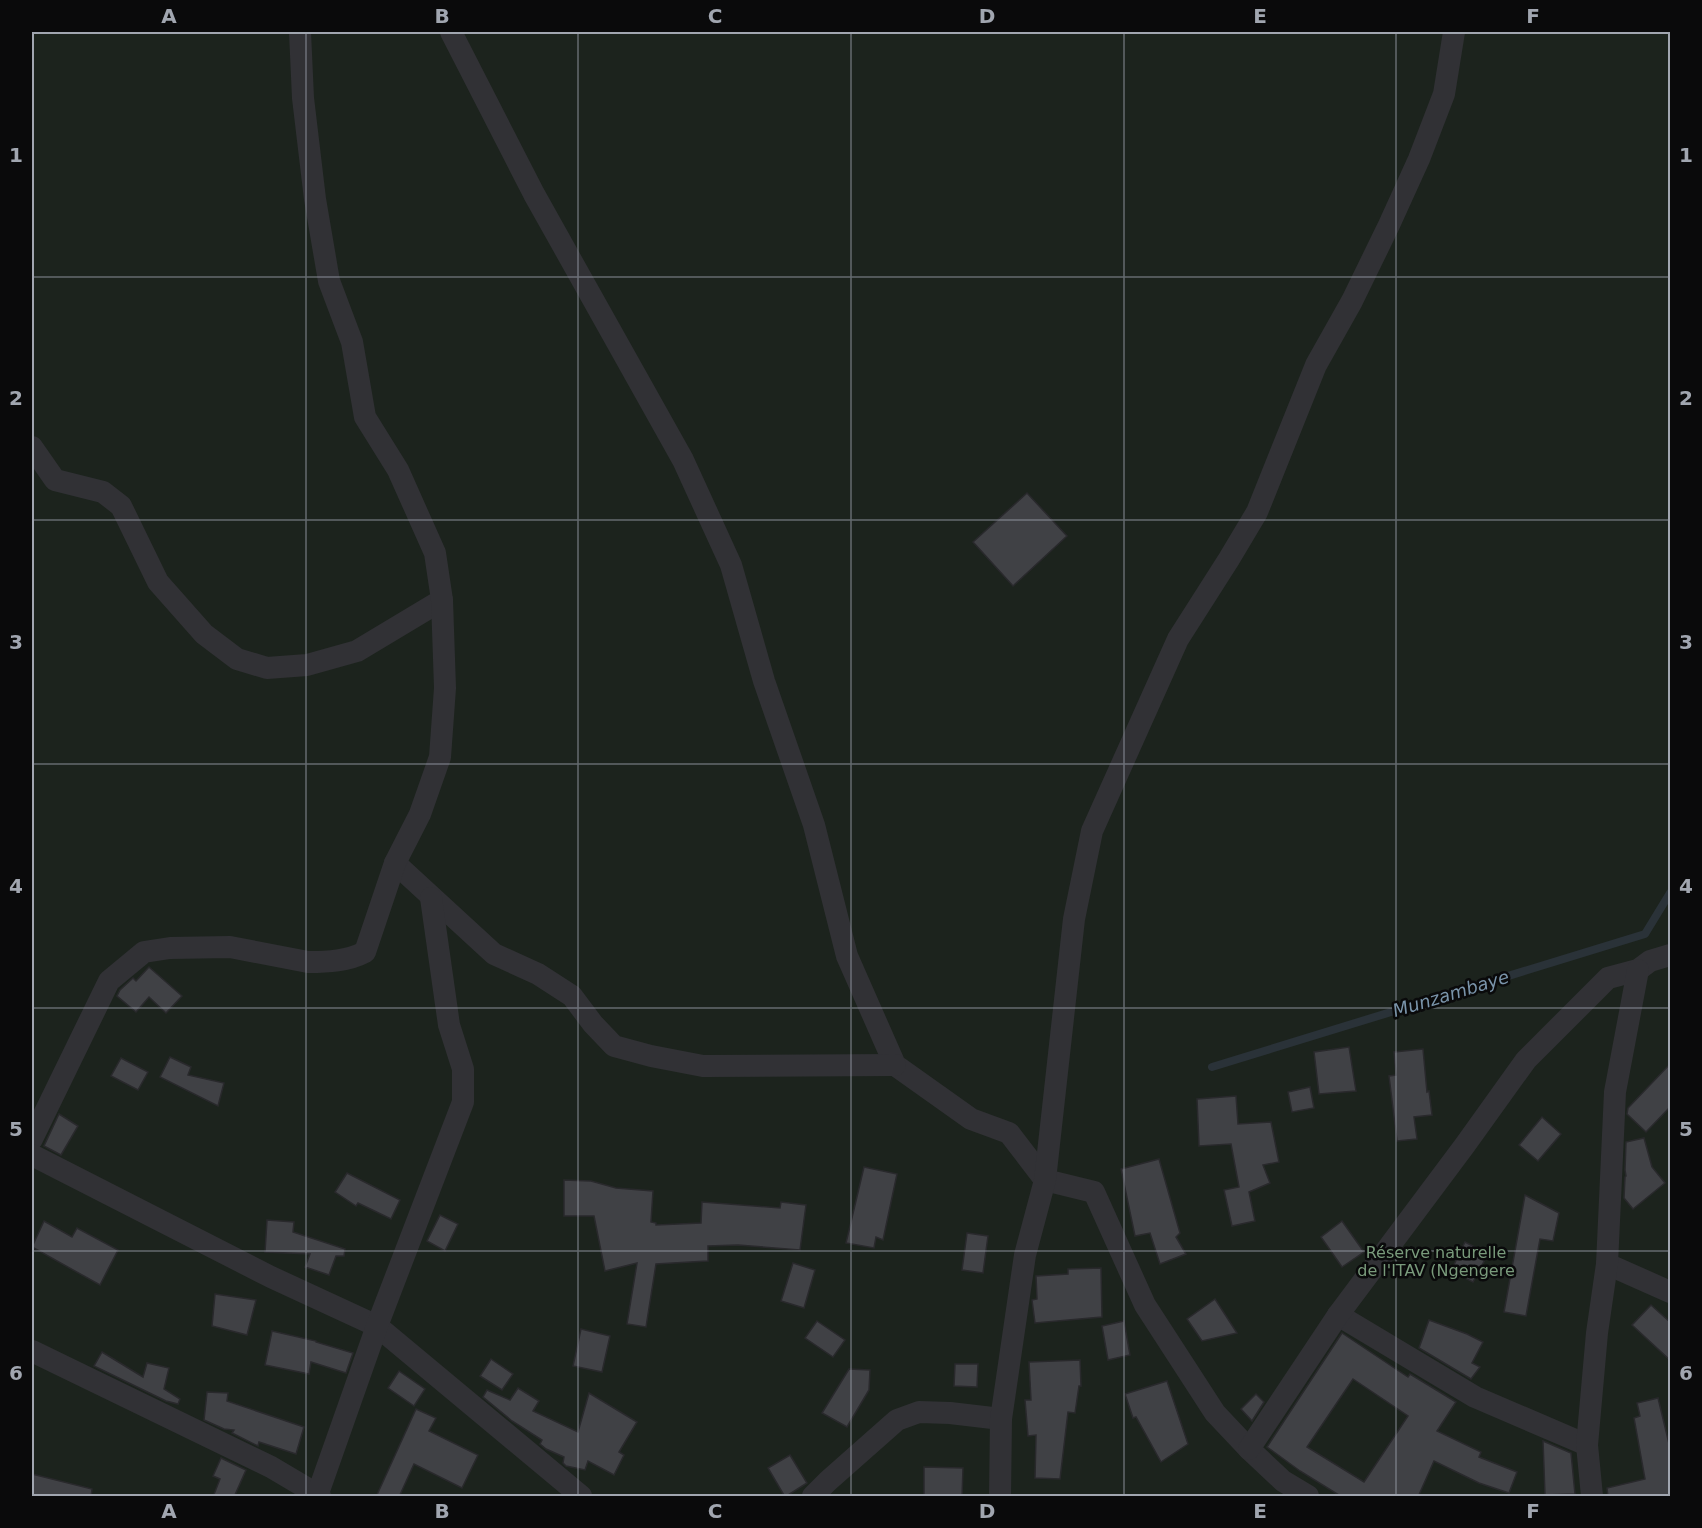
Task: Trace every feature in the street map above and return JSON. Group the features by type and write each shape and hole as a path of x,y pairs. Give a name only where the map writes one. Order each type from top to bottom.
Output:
{"street":[{"path":"32,1139 109,981 144,952 170,948 230,947 308,962 352,958 365,952 395,863 420,814 440,758 445,688 442,600 435,553 398,470 365,417 352,342 329,281 315,200 303,98 300,32"},
{"path":"451,32 534,194 682,460 730,565 764,681 814,825 847,956 895,1065 971,1119 1010,1133 1045,1180 1094,1192 1145,1305 1215,1413 1249,1449 1276,1489 1308,1497"},
{"path":"1000,1497 1001,1419 1025,1255 1045,1180 1074,919 1092,831 1178,639 1257,512 1316,364 1352,301 1419,159 1444,94 1454,32"},
{"path":"32,447 55,480 103,492 121,506 158,582 204,634 237,659 267,668 307,665 357,651 442,600"},
{"path":"395,863 494,954 538,974 572,996 592,1024 614,1046 703,1066 895,1065"},
{"path":"32,1351 271,1467 318,1496 377,1326 463,1102 463,1069 449,1025 431,898"},
{"path":"1249,1449 1338,1315 1526,1060 1608,978 1638,970 1650,961 1671,955"},
{"path":"1592,1497 1587,1445 1597,1333 1607,1264 1615,1092 1638,970"},
{"path":"32,1155 271,1277 377,1326 581,1497"},
{"path":"1607,1264 1671,1292"},
{"path":"1338,1315 1475,1397 1587,1445"},
{"path":"813,1497 897,1420 919,1412 1001,1419"}],"green space":[{"name":"Réserve naturelle de l'ITAV (Ngengere","path":"32,32 1670,32 1670,1496 32,1496"}],"building":[{"path":"1027,493 1067,536 1013,586 973,542"},
{"path":"149,967 182,996 166,1013 149,997 136,1012 117,996 133,978 136,981"},
{"path":"1349,1047 1356,1091 1319,1094 1314,1052"},
{"path":"1423,1049 1427,1092 1429,1091 1432,1115 1414,1117 1417,1139 1397,1141 1389,1076 1396,1075 1394,1052"},
{"path":"170,1057 191,1067 188,1075 224,1083 218,1106 160,1077"},
{"path":"121,1058 148,1072 138,1090 111,1076"},
{"path":"1671,1063 1671,1106 1646,1132 1627,1114 1628,1108"},
{"path":"1310,1087 1314,1108 1292,1112 1288,1092"},
{"path":"1236,1096 1238,1124 1271,1122 1279,1162 1263,1165 1270,1183 1249,1192 1255,1221 1232,1226 1224,1190 1239,1187 1231,1144 1199,1146 1197,1099"},
{"path":"59,1114 78,1126 61,1155 44,1146"},
{"path":"1542,1117 1561,1134 1538,1161 1519,1145"},
{"path":"1644,1138 1652,1167 1665,1183 1633,1209 1624,1198 1626,1142"},
{"path":"1159,1159 1180,1233 1176,1237 1186,1254 1160,1264 1150,1233 1135,1236 1121,1169"},
{"path":"864,1167 897,1174 883,1240 876,1237 874,1248 846,1243"},
{"path":"347,1173 400,1200 391,1219 358,1203 356,1206 335,1192"},
{"path":"564,1180 591,1181 616,1188 653,1191 651,1222 656,1225 701,1223 702,1202 780,1208 781,1202 806,1205 800,1250 738,1245 708,1246 708,1261 656,1264 646,1327 627,1324 637,1263 605,1271 594,1216 564,1216"},
{"path":"1525,1195 1559,1213 1553,1241 1540,1239 1526,1316 1504,1312"},
{"path":"440,1215 458,1224 445,1251 427,1241"},
{"path":"267,1220 294,1222 293,1232 345,1249 344,1256 336,1256 329,1275 305,1267 310,1254 265,1252"},
{"path":"44,1221 72,1237 77,1228 118,1250 100,1285 32,1247"},
{"path":"1342,1221 1364,1252 1342,1267 1321,1237"},
{"path":"967,1233 988,1236 983,1273 962,1270"},
{"path":"1465,1242 1488,1254 1473,1282 1451,1271"},
{"path":"793,1263 815,1270 804,1308 781,1301"},
{"path":"1101,1268 1102,1317 1035,1323 1032,1300 1037,1299 1036,1276 1068,1274 1068,1269"},
{"path":"215,1294 256,1300 247,1335 212,1326"},
{"path":"1215,1299 1237,1333 1202,1341 1187,1319"},
{"path":"1651,1305 1671,1323 1671,1361 1632,1325"},
{"path":"1429,1320 1483,1342 1472,1363 1480,1367 1471,1379 1419,1348"},
{"path":"817,1321 845,1340 833,1357 805,1338"},
{"path":"1124,1321 1130,1355 1108,1360 1102,1326"},
{"path":"581,1329 610,1336 602,1372 573,1366"},
{"path":"272,1331 316,1341 353,1353 346,1373 311,1362 309,1374 265,1365"},
{"path":"1342,1333 1408,1377 1410,1374 1456,1402 1437,1431 1481,1452 1479,1457 1517,1472 1509,1493 1479,1483 1434,1461 1418,1497 1342,1497 1267,1447","holes":["1353,1379 1408,1416 1364,1482 1307,1447"]},
{"path":"102,1352 143,1377 147,1363 169,1368 164,1389 180,1399 178,1404 166,1401 94,1366"},
{"path":"491,1359 513,1374 502,1390 480,1376"},
{"path":"1080,1360 1081,1386 1079,1386 1075,1413 1068,1412 1060,1479 1035,1478 1036,1435 1028,1436 1025,1400 1031,1400 1029,1362"},
{"path":"955,1364 978,1364 977,1387 954,1386"},
{"path":"849,1369 870,1370 869,1390 847,1427 822,1413"},
{"path":"399,1371 425,1389 414,1406 388,1388"},
{"path":"1167,1381 1188,1444 1161,1462 1136,1417 1133,1418 1125,1394"},
{"path":"518,1388 539,1401 533,1411 578,1432 589,1393 637,1422 619,1452 624,1455 614,1475 588,1461 585,1470 566,1466 563,1463 564,1457 546,1449 540,1444 542,1440 512,1421 483,1397 487,1390 510,1400"},
{"path":"207,1392 228,1393 227,1401 304,1427 296,1454 259,1442 258,1446 232,1433 234,1430 224,1429 204,1420"},
{"path":"1256,1394 1264,1402 1252,1421 1241,1409"},
{"path":"1658,1398 1671,1452 1671,1497 1608,1497 1607,1488 1645,1479 1634,1418 1640,1416 1637,1403"},
{"path":"416,1409 436,1418 429,1431 478,1455 462,1488 414,1464 399,1497 376,1497"},
{"path":"1543,1441 1571,1453 1575,1494 1545,1495"},
{"path":"790,1455 807,1483 785,1497 768,1468"},
{"path":"221,1458 246,1470 234,1497 213,1497 220,1479 213,1476"},
{"path":"924,1467 963,1468 962,1497 924,1497"},
{"path":"32,1474 92,1489 91,1497 32,1497"}],"waterway":[{"name":"Munzambaye","path":"1212,1067 1645,934 1670,893"}]}
